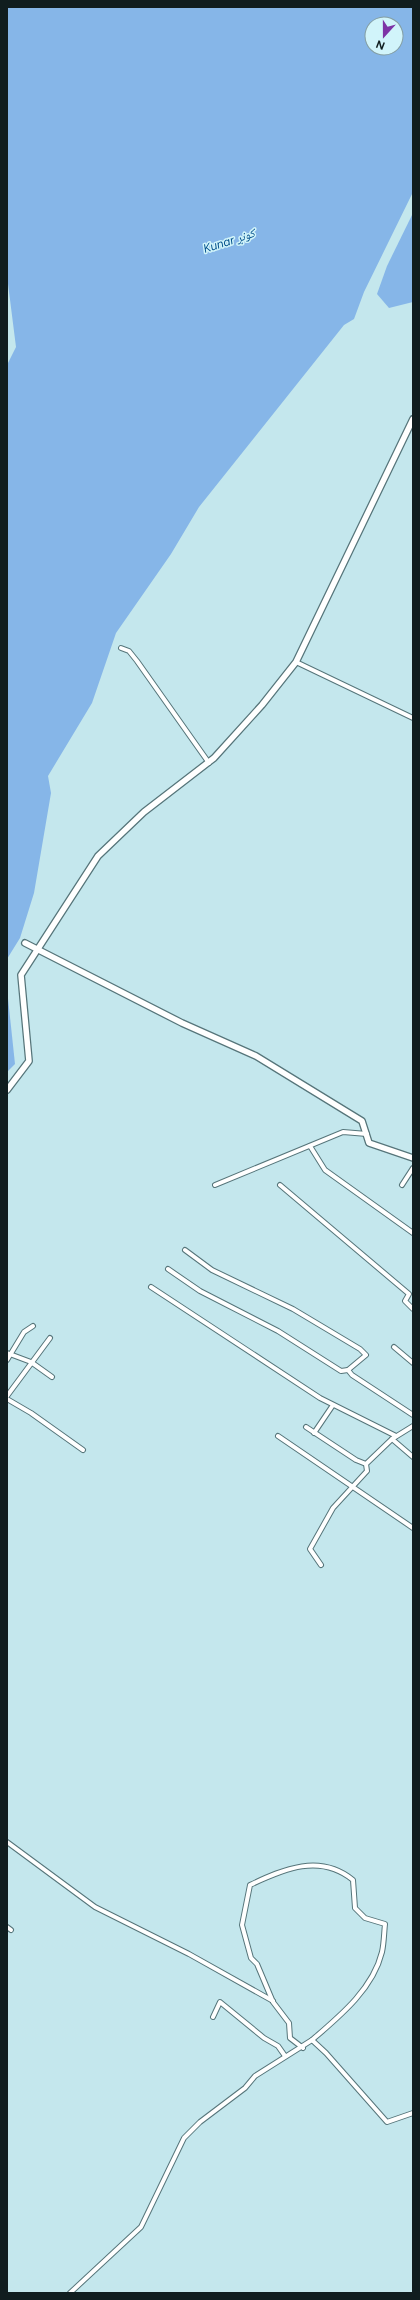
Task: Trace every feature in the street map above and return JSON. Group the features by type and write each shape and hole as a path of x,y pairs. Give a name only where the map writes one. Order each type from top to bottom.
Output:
{"street":[{"path":"7,1090 29,1061 21,975 98,856 144,812 209,763 262,705 296,662 413,420"},
{"path":"121,648 129,651 209,763"},
{"path":"296,662 413,718"},
{"path":"25,943 182,1023 256,1056 362,1121 369,1143 413,1158"},
{"path":"215,1185 343,1132 367,1134"},
{"path":"310,1146 325,1170 413,1233"},
{"path":"402,1186 413,1168"},
{"path":"280,1185 409,1294 405,1301 413,1309"},
{"path":"168,1269 200,1291 283,1334 341,1371 348,1370 366,1355 360,1349 293,1309 212,1270 185,1250"},
{"path":"151,1287 320,1398 394,1438 413,1457"},
{"path":"7,1360 9,1354 24,1332 33,1326"},
{"path":"7,1396 50,1338"},
{"path":"394,1346 413,1363"},
{"path":"9,1354 31,1362 52,1377"},
{"path":"348,1370 352,1375 413,1415"},
{"path":"7,1399 31,1413 83,1450"},
{"path":"314,1434 333,1405"},
{"path":"366,1464 394,1438 413,1426"},
{"path":"306,1427 314,1434 356,1460 366,1464"},
{"path":"278,1436 413,1528"},
{"path":"321,1565 310,1549 333,1508 367,1471 366,1464"},
{"path":"7,1842 95,1907 189,1954 273,2002"},
{"path":"70,2293 142,2227 184,2138 200,2122 245,2088 256,2076 285,2056 302,2048 312,2040 331,2024 367,1986 382,1952 384,1924 365,1918 355,1908 353,1880 342,1871 328,1866 305,1865 280,1871 250,1885 242,1925 251,1958 257,1964 273,2002 289,2023 290,2038 302,2048"},
{"path":"213,2018 220,2002 264,2038 278,2046 285,2056"},
{"path":"312,2040 350,2079 387,2122 413,2113"}],"water":[{"name":"Kunar کونړ","path":"7,7 413,7 413,192 364,292 354,319 344,325 199,507 171,554 116,633 92,703 48,776 51,793 34,893 20,938 7,959 7,365 16,347 7,276"},
{"path":"413,213 413,302 389,308 377,294 387,266"},
{"path":"7,989 15,1064 7,1072"}]}
